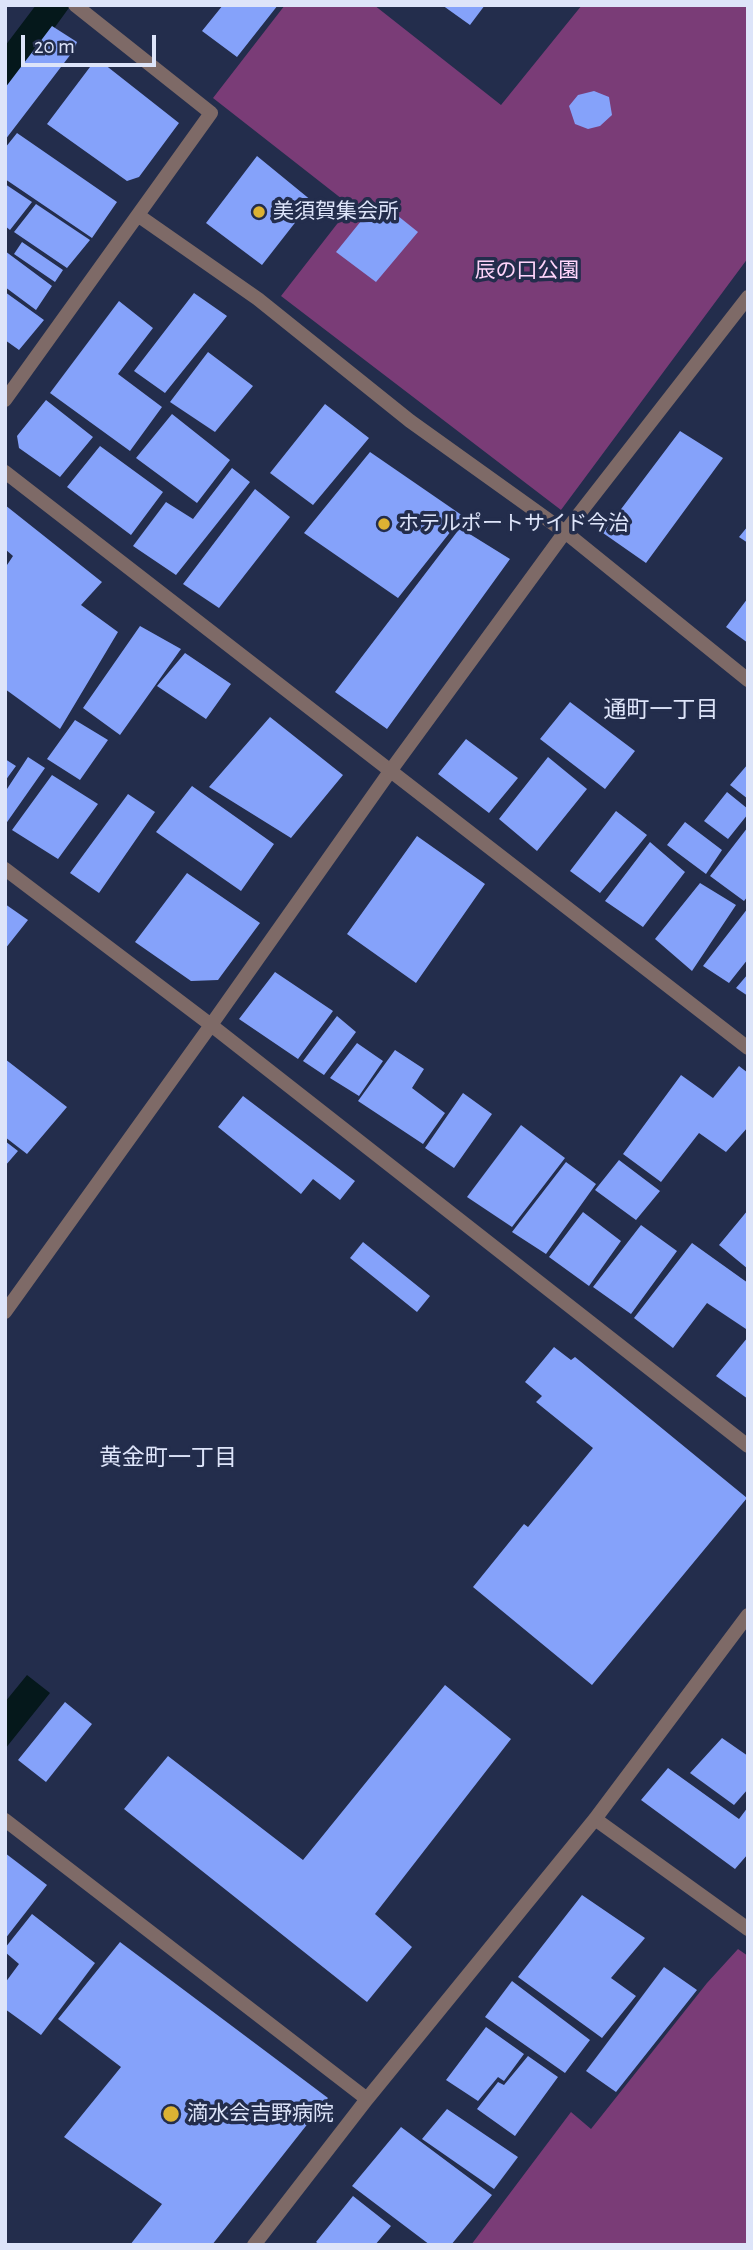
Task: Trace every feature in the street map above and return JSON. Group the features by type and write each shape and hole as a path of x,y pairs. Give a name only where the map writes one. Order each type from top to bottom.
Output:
{"street":[{"path":"5,400 211,113 75,5"},
{"path":"139,216 258,299 410,421 565,532 748,680"},
{"path":"5,1312 391,770 565,532 746,304"},
{"path":"5,472 748,1048"},
{"path":"5,869 211,1026 748,1446"},
{"path":"254,2245 367,2099 595,1818 748,1615"},
{"path":"595,1818 748,1929"},
{"path":"5,1820 367,2099"}],"green space":[{"name":"辰の口公園","path":"285,5 374,5 501,105 582,5 748,5 748,258 561,510 281,296 351,206 213,98"},
{"path":"738,1949 748,1956 748,2245 471,2245 571,2112 591,2129 707,1983"}],"shaded area":[{"path":"36,5 71,5 5,96 5,46"},
{"path":"27,1675 50,1693 5,1749 5,1702"}],"building":[{"path":"223,5 278,5 237,57 202,31"},
{"path":"442,5 485,5 470,25"},
{"path":"52,26 77,42 74,50 5,140 5,88"},
{"path":"104,64 179,123 139,177 127,181 47,124 90,67"},
{"path":"594,91 609,97 612,115 600,126 588,129 575,124 569,106 578,95"},
{"path":"17,133 117,202 92,238 5,179 5,148"},
{"name":"美須賀集会所","path":"257,156 312,201 262,265 206,223"},
{"path":"5,184 32,202 10,230 5,226"},
{"path":"378,200 418,232 376,282 336,252"},
{"path":"36,204 90,240 67,268 14,232"},
{"path":"22,242 63,270 55,282 14,254"},
{"path":"5,251 52,286 36,310 5,287"},
{"path":"5,292 44,320 19,350 5,340"},
{"path":"194,293 227,316 165,393 134,371"},
{"path":"119,301 153,328 118,374 162,407 130,451 50,393"},
{"path":"208,352 253,386 215,432 170,402"},
{"path":"46,400 93,437 60,477 19,448 17,436"},
{"path":"325,404 369,438 313,505 270,473"},
{"path":"172,414 230,460 197,503 136,458"},
{"path":"680,431 723,458 646,563 603,533"},
{"path":"100,446 163,492 131,535 67,487"},
{"name":"ホテルポートサイド今治","path":"370,452 463,516 398,598 304,533"},
{"path":"232,468 250,482 176,575 133,546 166,502 193,519"},
{"path":"255,489 290,517 219,608 183,584"},
{"path":"5,505 102,582 81,605 118,632 60,729 5,689 5,568 13,556 5,549"},
{"path":"748,526 748,543 739,537"},
{"path":"460,528 510,559 387,729 335,692"},
{"path":"748,598 748,643 726,627"},
{"path":"140,626 181,649 120,735 83,708"},
{"path":"185,653 231,684 206,719 157,686"},
{"path":"570,702 635,751 605,789 540,739"},
{"path":"270,717 343,775 291,838 209,787"},
{"path":"75,720 108,740 80,780 47,759"},
{"path":"466,739 518,778 489,813 438,774"},
{"path":"28,757 45,768 5,825 5,792"},
{"path":"548,757 587,789 537,851 499,819"},
{"path":"5,759 16,766 5,781"},
{"path":"748,764 748,799 730,785"},
{"path":"52,775 98,804 58,859 12,830"},
{"path":"192,786 274,844 241,891 156,832"},
{"path":"727,792 748,809 748,814 728,839 704,821"},
{"path":"128,794 155,812 99,893 70,873"},
{"path":"616,811 647,835 600,893 570,871"},
{"path":"685,822 722,850 706,874 667,845"},
{"path":"748,827 748,896 744,901 710,876"},
{"path":"417,836 485,884 416,983 347,934"},
{"path":"650,842 685,872 643,927 605,901"},
{"path":"187,873 260,923 218,980 191,981 135,942"},
{"path":"700,883 736,905 692,971 655,939"},
{"path":"5,904 28,920 5,949"},
{"path":"748,908 748,959 729,983 703,966"},
{"path":"275,972 333,1011 298,1059 239,1019"},
{"path":"748,974 748,996 736,988"},
{"path":"337,1016 356,1032 324,1075 303,1061"},
{"path":"357,1043 383,1061 359,1096 330,1078"},
{"path":"395,1050 424,1069 412,1088 445,1113 423,1144 358,1101"},
{"path":"5,1059 67,1107 27,1154 5,1137"},
{"path":"739,1066 748,1073 748,1127 726,1152 699,1133 661,1182 623,1154 681,1075 713,1098"},
{"path":"463,1093 492,1114 454,1168 425,1148"},
{"path":"243,1096 355,1181 340,1200 313,1179 301,1194 218,1127"},
{"path":"521,1125 565,1158 512,1227 467,1197"},
{"path":"5,1141 18,1151 5,1166"},
{"path":"619,1160 660,1191 636,1220 595,1190"},
{"path":"566,1162 596,1184 546,1254 512,1232"},
{"path":"748,1210 748,1269 719,1245"},
{"path":"583,1212 621,1241 589,1286 549,1257"},
{"path":"641,1225 677,1251 631,1314 593,1287"},
{"path":"363,1242 430,1296 417,1312 350,1258"},
{"path":"692,1243 748,1283 748,1327 746,1329 707,1303 673,1348 634,1318"},
{"path":"748,1337 748,1399 716,1376"},
{"path":"554,1347 571,1360 575,1357 747,1498 592,1685 473,1587 524,1524 528,1527 593,1448 536,1402 542,1396 525,1382"},
{"path":"445,1685 511,1739 375,1914 412,1947 367,2002 124,1809 168,1756 303,1860"},
{"path":"65,1702 92,1724 46,1782 18,1760"},
{"path":"722,1738 748,1756 748,1789 734,1805 690,1773"},
{"path":"668,1768 739,1819 748,1807 748,1854 735,1869 641,1800"},
{"path":"5,1853 47,1885 5,1939"},
{"path":"582,1895 645,1938 611,1978 636,1996 602,2038 518,1977"},
{"path":"32,1914 95,1963 41,2035 5,2009 5,1983 19,1964 5,1952 5,1948"},
{"path":"120,1942 328,2098 212,2245 130,2245 162,2204 64,2137 121,2067 58,2019"},
{"path":"664,1967 697,1990 616,2092 586,2071"},
{"path":"512,1981 590,2040 565,2073 485,2017"},
{"path":"486,2027 524,2054 504,2081 498,2077 478,2101 446,2080"},
{"path":"528,2056 558,2077 515,2136 477,2109 498,2082 504,2085"},
{"path":"447,2109 518,2157 494,2189 422,2139"},
{"path":"401,2127 492,2195 451,2245 430,2245 352,2186"},
{"path":"353,2196 391,2226 375,2245 320,2245 316,2242"}],"place":[{"name":"美須賀集会所","path":"259,212"},
{"name":"ホテルポートサイド今治","path":"384,524"},
{"name":"滴水会吉野病院","path":"171,2114"}],"district":[{"name":"通町一丁目","path":"661,710"},
{"name":"黄金町一丁目","path":"168,1458"}]}
